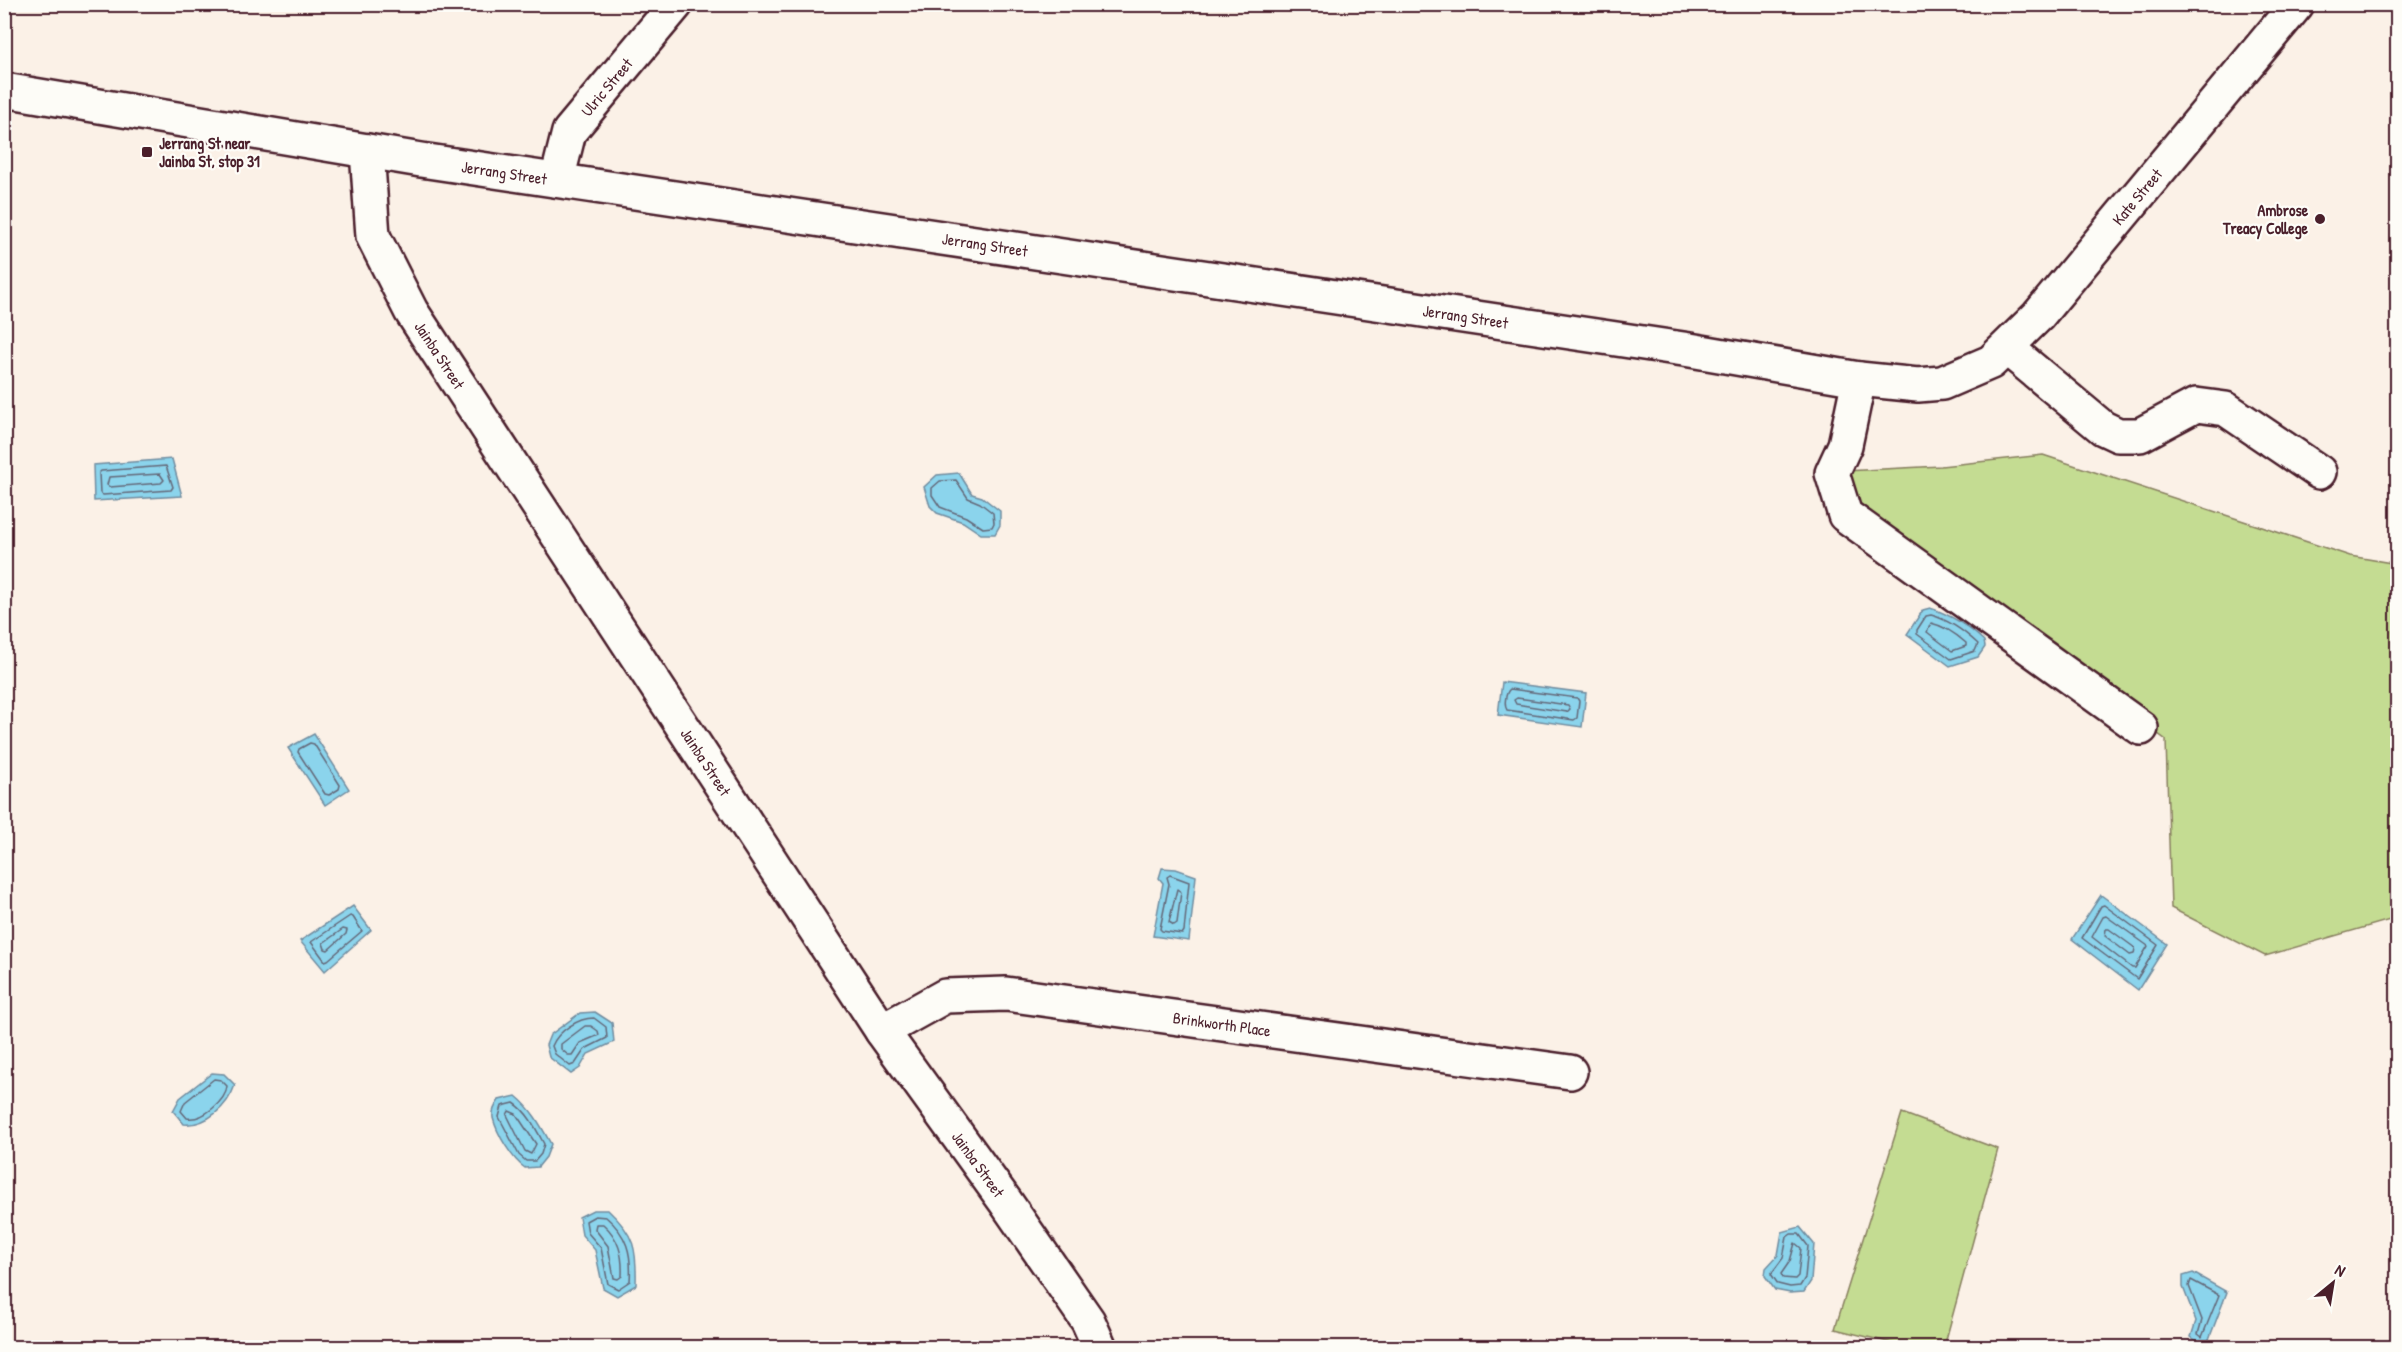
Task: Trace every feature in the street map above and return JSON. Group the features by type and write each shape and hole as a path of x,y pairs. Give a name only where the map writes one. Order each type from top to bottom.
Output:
{"street":[{"name":"Ulric Street","path":"557,180 569,132 676,4"},
{"name":"Kate Street","path":"1966,375 1991,362 2038,316 2297,4"},
{"name":"Jerrang Street","path":"4,90 367,151 1690,350 1859,379 1918,385 1942,383 1966,375"},
{"name":"Jainba Street","path":"367,151 373,236 411,310 882,1031 1005,1201 1088,1321 1100,1347"},
{"path":"2007,348 2103,428 2118,435 2140,435 2196,405 2226,409 2319,472"},
{"path":"1859,379 1845,445 1832,473 1845,515 2141,728"},
{"name":"Brinkworth Place","path":"882,1031 945,996 1006,994 1570,1072"}],"green space":[{"path":"2043,455 2350,556 2397,564 2397,918 2265,956 2171,908 2166,740 2034,641 1855,517 1845,471 1941,466"},
{"path":"1902,1113 1998,1149 1944,1347 1908,1347 1835,1329"}],"water":[{"path":"172,459 182,496 94,501 93,465"},
{"path":"959,473 972,494 982,497 1000,511 1000,525 995,534 981,534 963,522 937,513 930,506 924,487 937,475"},
{"path":"1930,608 1959,622 1984,641 1985,647 1978,657 1950,666 1907,634 1923,610"},
{"path":"1502,682 1586,693 1582,727 1498,715"},
{"path":"314,734 349,789 325,805 288,748"},
{"path":"1162,868 1176,869 1196,876 1189,941 1153,936 1163,883 1159,878"},
{"path":"2101,895 2167,944 2138,990 2072,939"},
{"path":"353,906 371,930 325,971 300,941"},
{"path":"595,1012 612,1023 614,1042 588,1054 580,1068 571,1074 549,1057 546,1045 550,1035 580,1013"},
{"path":"212,1073 224,1074 235,1085 232,1093 216,1113 201,1122 184,1124 173,1111 180,1098"},
{"path":"516,1096 540,1124 551,1144 546,1157 538,1167 525,1168 515,1159 501,1138 493,1118 494,1109 499,1100"},
{"path":"593,1210 608,1210 617,1219 629,1235 635,1252 636,1285 617,1296 603,1288 595,1250 582,1235 579,1217"},
{"path":"1800,1227 1814,1244 1811,1281 1804,1292 1790,1293 1775,1290 1765,1276 1766,1268 1778,1255 1782,1232"},
{"path":"2193,1273 2227,1292 2206,1347 2191,1337 2196,1321 2183,1287 2183,1276"}],"place":[{"name":"Jerrang St near Jainba St, stop 31","path":"147,152"},
{"name":"Ambrose Treacy College","path":"2320,219"}]}
